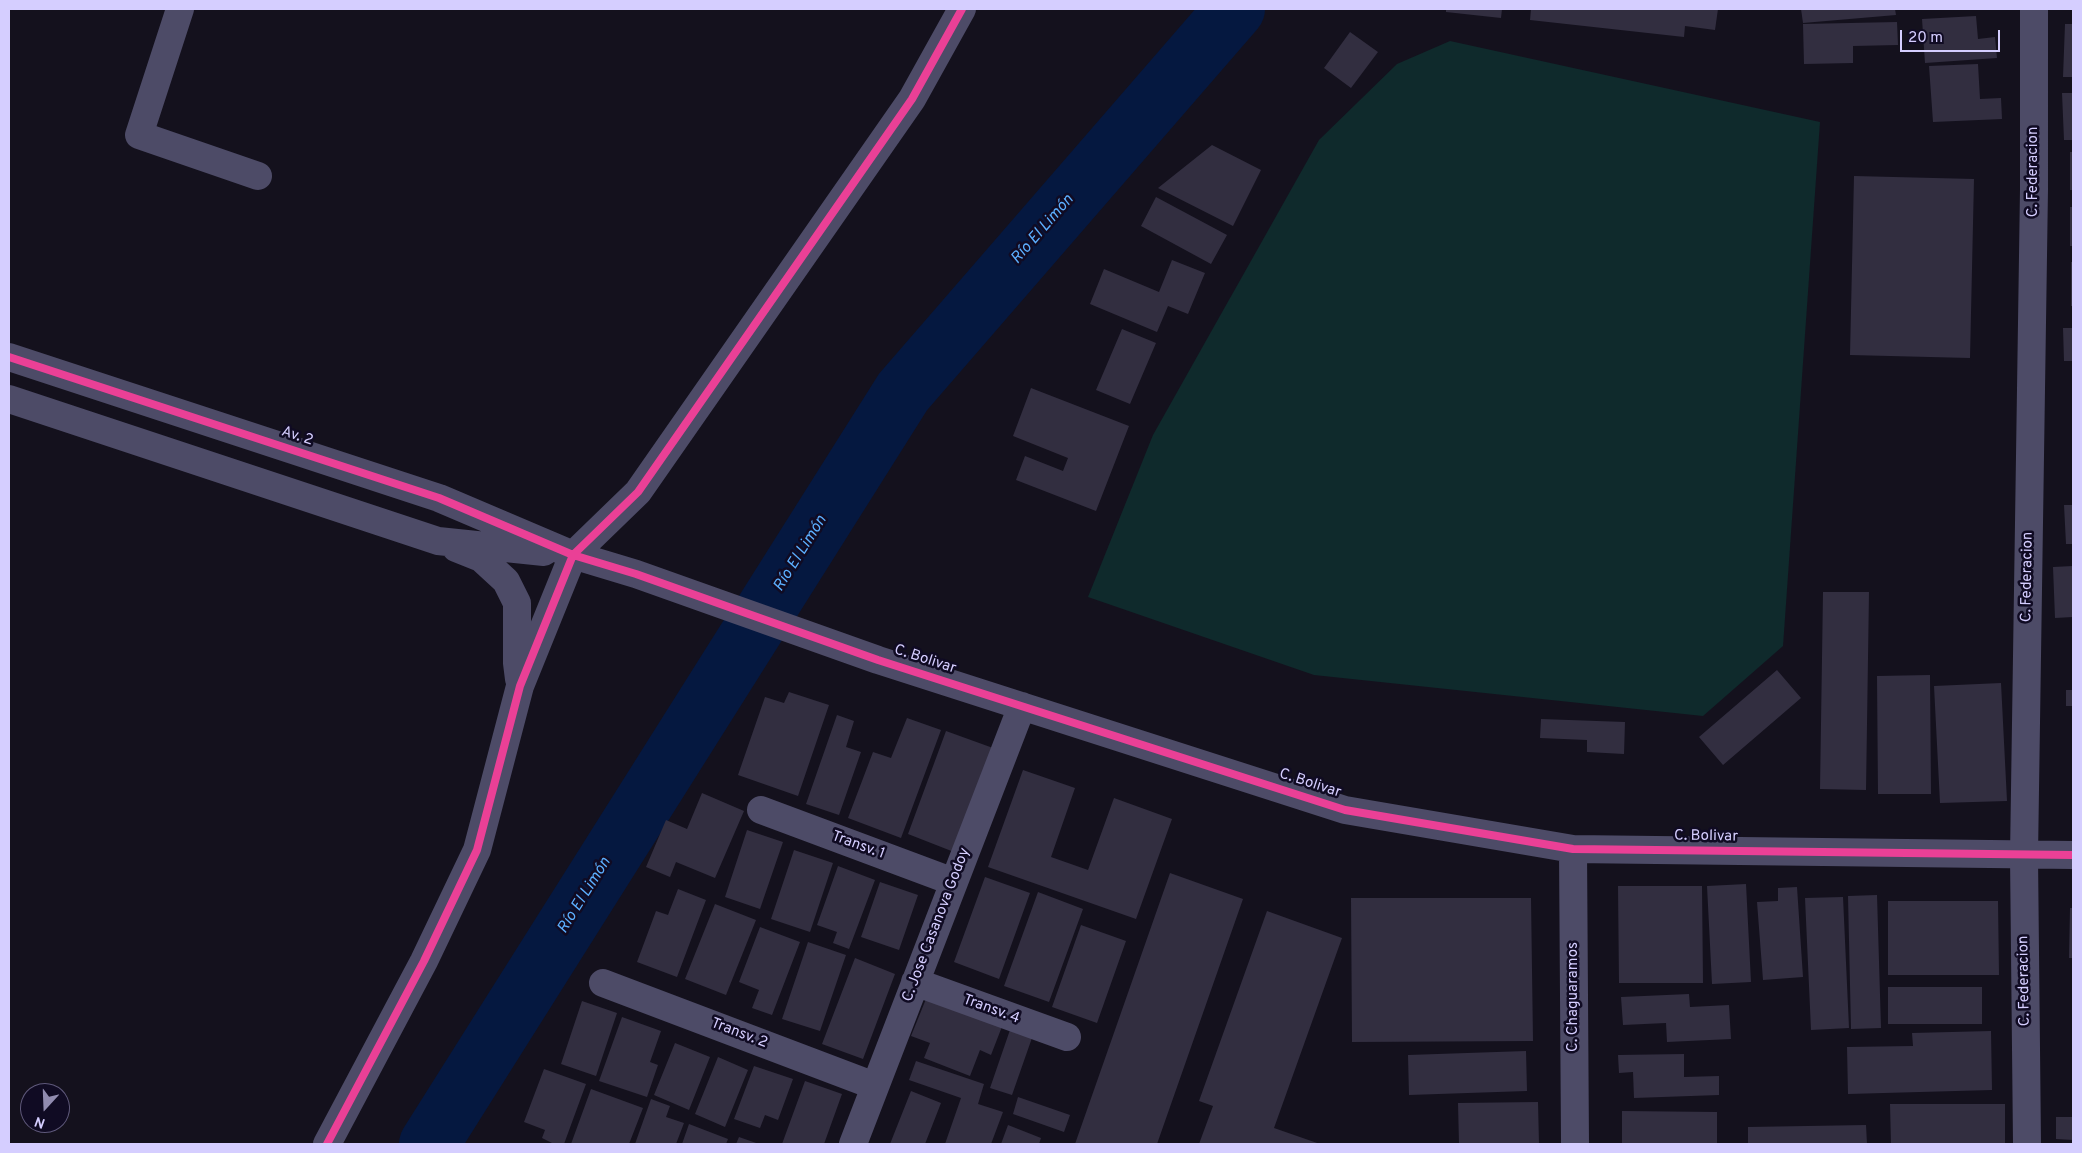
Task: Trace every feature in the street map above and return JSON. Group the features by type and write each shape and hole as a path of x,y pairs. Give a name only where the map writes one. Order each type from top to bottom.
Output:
{"street":[{"path":"180,9 139,135 258,176"},
{"path":"328,1144 424,961 477,850 520,686 573,555 638,492 912,99 962,9"},
{"name":"C. Federacion","path":"2027,1144 2024,856 2034,190 2034,9"},
{"name":"Av. 2","path":"9,357 439,498 573,555"},
{"path":"9,399 438,540 481,558 506,581 517,603 517,663 520,686"},
{"path":"438,540 573,555"},
{"name":"C. Bolivar","path":"573,555 643,576 878,660 1345,810 1573,849 2024,856 2073,855"},
{"name":"C. Jose Casanova Godoy","path":"853,1144 1022,706"},
{"name":"Transv. 1","path":"761,810 954,882"},
{"name":"C. Chaguaramos","path":"1573,849 1575,1144"},
{"name":"Transv. 2","path":"603,982 875,1086"},
{"name":"Transv. 4","path":"915,982 1067,1038"}],"green space":[{"path":"1450,41 1820,122 1783,646 1703,716 1314,675 1088,597 1153,435 1319,140 1397,64"}],"building":[{"path":"1446,9 1502,9 1501,18 1446,12"},
{"path":"1531,9 1718,9 1715,30 1685,26 1684,37 1530,20"},
{"path":"1801,9 1895,9 1896,15 1803,23"},
{"path":"1976,16 1978,39 1995,37 1997,58 1925,63 1922,19"},
{"path":"1897,22 1898,45 1853,46 1853,63 1804,64 1803,24"},
{"path":"2065,24 2073,24 2073,77 2063,77"},
{"path":"1350,32 1378,52 1351,88 1324,68"},
{"path":"1978,64 1980,99 2001,98 2002,119 1933,122 1929,66"},
{"path":"2062,93 2073,93 2073,140 2064,140"},
{"path":"1212,145 1261,170 1233,226 1158,188"},
{"path":"2070,152 2073,152 2073,190 2070,190"},
{"path":"1854,176 1974,179 1970,358 1850,355"},
{"path":"1156,197 1227,235 1211,264 1141,226"},
{"path":"2070,207 2073,207 2073,246 2070,246"},
{"path":"1172,260 1205,273 1188,314 1168,306 1157,332 1090,304 1104,269 1159,292"},
{"path":"2071,262 2073,262 2073,306 2071,306"},
{"path":"2063,328 2073,328 2073,361 2064,361"},
{"path":"1122,329 1156,343 1130,404 1096,390"},
{"path":"1031,388 1129,426 1096,511 1016,480 1025,456 1063,471 1068,458 1013,436"},
{"path":"2064,505 2073,505 2073,544 2066,544"},
{"path":"2073,566 2073,617 2055,618 2053,567"},
{"path":"1823,592 1869,592 1866,790 1820,789"},
{"path":"1777,670 1801,698 1723,765 1699,737"},
{"path":"1930,675 1931,794 1878,794 1877,676"},
{"path":"2001,683 2007,801 1940,803 1934,686"},
{"path":"2066,690 2073,690 2073,706 2066,706"},
{"path":"789,692 829,705 798,796 738,775 765,697 784,703"},
{"path":"837,715 854,721 846,747 861,752 839,815 806,804"},
{"path":"907,718 941,730 901,838 848,818 873,752 891,758"},
{"path":"1541,719 1625,722 1624,754 1587,752 1587,740 1540,738"},
{"path":"946,731 993,748 954,852 908,834"},
{"path":"1023,770 1075,788 1051,857 1088,870 1114,798 1172,819 1136,919 988,867"},
{"path":"702,793 744,811 715,878 676,862 670,877 646,867 666,820 687,829"},
{"path":"747,830 783,842 760,909 725,897"},
{"path":"794,850 833,863 810,932 771,919"},
{"path":"838,866 875,880 849,949 833,943 837,932 817,925"},
{"path":"1170,873 1243,899 1157,1144 1075,1144"},
{"path":"985,877 1030,893 999,979 954,962"},
{"path":"880,882 918,895 899,950 861,937"},
{"path":"1746,884 1751,982 1712,984 1707,886"},
{"path":"1618,886 1702,886 1703,983 1619,983"},
{"path":"1797,887 1803,977 1763,980 1757,902 1778,901 1778,888"},
{"path":"678,889 706,900 677,977 637,962 656,911 668,915"},
{"path":"1038,892 1083,909 1049,1002 1004,986"},
{"path":"1877,895 1881,1028 1851,1029 1848,896"},
{"path":"1843,897 1849,1028 1811,1030 1805,898"},
{"path":"1351,898 1531,898 1533,1041 1352,1042"},
{"path":"1888,901 1998,901 1999,975 1888,975"},
{"path":"715,904 756,920 726,995 685,979"},
{"path":"2070,908 2073,908 2073,958 2069,958"},
{"path":"1267,911 1342,938 1274,1128 1320,1144 1199,1144 1213,1106 1199,1101"},
{"path":"1081,925 1126,941 1097,1023 1052,1007"},
{"path":"760,927 800,942 772,1015 752,1008 759,990 739,982"},
{"path":"808,942 846,955 820,1031 782,1019"},
{"path":"855,958 895,974 863,1059 822,1044"},
{"path":"1888,987 1982,987 1982,1024 1888,1024"},
{"path":"928,994 1003,1024 991,1055 980,1050 970,1076 924,1058 930,1043 911,1036"},
{"path":"1689,994 1690,1007 1729,1005 1731,1039 1667,1042 1666,1023 1623,1025 1621,997"},
{"path":"582,1001 617,1013 596,1076 561,1064"},
{"path":"622,1017 661,1031 650,1062 658,1065 647,1097 599,1081"},
{"path":"1011,1027 1033,1035 1012,1095 990,1088"},
{"path":"1991,1031 1992,1090 1848,1094 1847,1047 1913,1046 1912,1033"},
{"path":"675,1043 710,1057 689,1110 654,1095"},
{"path":"1526,1051 1527,1091 1409,1095 1408,1055"},
{"path":"1684,1054 1684,1077 1719,1076 1719,1095 1634,1098 1633,1072 1619,1073 1618,1055"},
{"path":"718,1057 748,1070 725,1127 695,1114"},
{"path":"916,1061 984,1084 978,1104 1003,1112 991,1144 945,1144 961,1098 909,1080"},
{"path":"754,1066 793,1079 778,1120 765,1115 760,1128 734,1119"},
{"path":"544,1069 586,1084 564,1144 554,1144 542,1138 545,1130 524,1122"},
{"path":"805,1081 842,1094 824,1144 782,1144"},
{"path":"591,1089 643,1108 629,1144 571,1144"},
{"path":"911,1091 941,1103 925,1144 890,1144"},
{"path":"1018,1097 1070,1115 1064,1132 1013,1114"},
{"path":"651,1099 670,1106 666,1117 684,1123 676,1144 635,1144"},
{"path":"1538,1102 1539,1144 1459,1144 1458,1103"},
{"path":"1890,1104 2005,1104 2005,1144 1891,1144"},
{"path":"1622,1111 1717,1112 1717,1144 1622,1144"},
{"path":"2056,1117 2073,1117 2073,1140 2056,1139"},
{"path":"689,1124 728,1139 726,1144 682,1144"},
{"path":"1008,1125 1041,1138 1039,1144 1001,1144"},
{"path":"1866,1125 1867,1144 1748,1144 1748,1127"},
{"path":"739,1137 759,1144 736,1144"}],"waterway":[{"name":"Río El Limón","path":"429,1144 903,392 1235,9"}],"cycle path":[{"path":"327,1144 424,961 477,850 520,686 573,555 638,492 912,99 962,9"},
{"path":"9,357 439,498 573,555 636,574 878,660 1345,810 1573,849 2073,855"}]}
